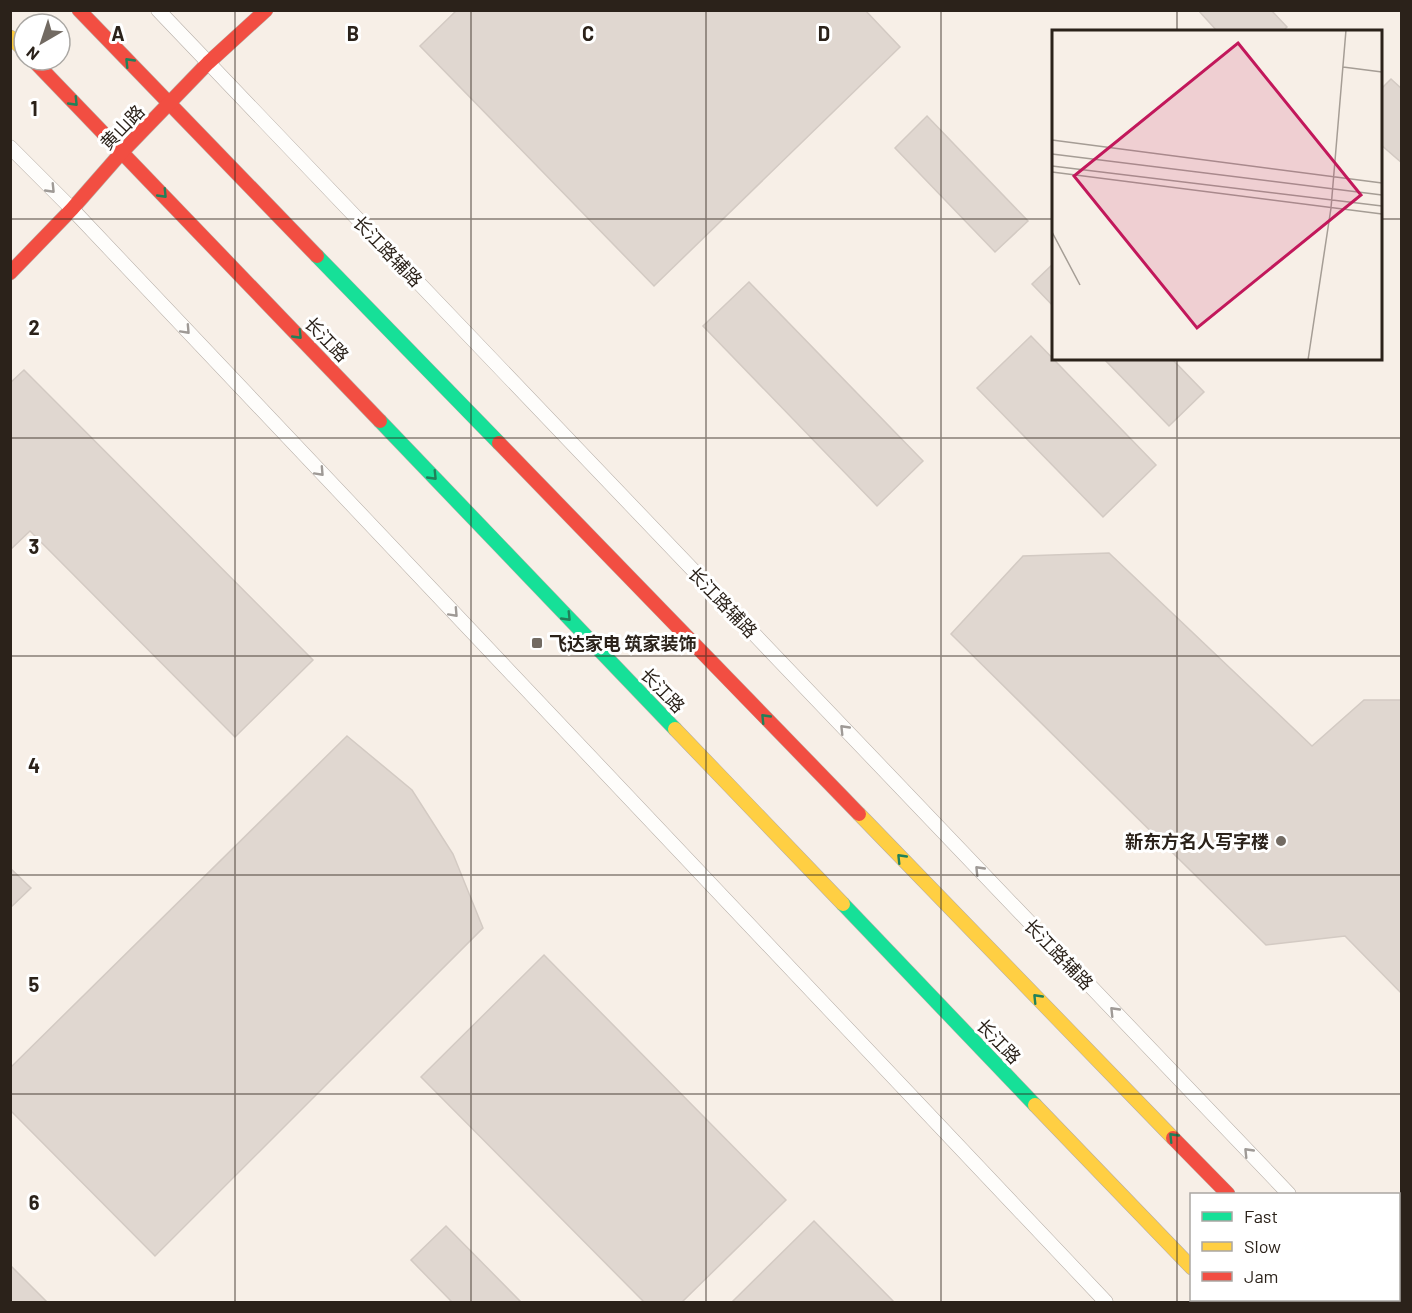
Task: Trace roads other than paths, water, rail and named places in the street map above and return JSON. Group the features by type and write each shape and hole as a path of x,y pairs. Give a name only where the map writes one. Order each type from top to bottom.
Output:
{"main road":[{"path":"79,10 1227,1193"},
{"name":"黄山路","path":"10,273 208,63 266,10"},
{"name":"长江路","path":"45,72 1190,1267"}],"lane":[{"name":"长江路辅路","path":"158,10 1288,1193"},
{"path":"10,147 72,209 1106,1302"}],"place":[{"name":"飞达家电 筑家装饰","path":"537,643"},
{"name":"新东方名人写字楼","path":"1281,841"}]}
